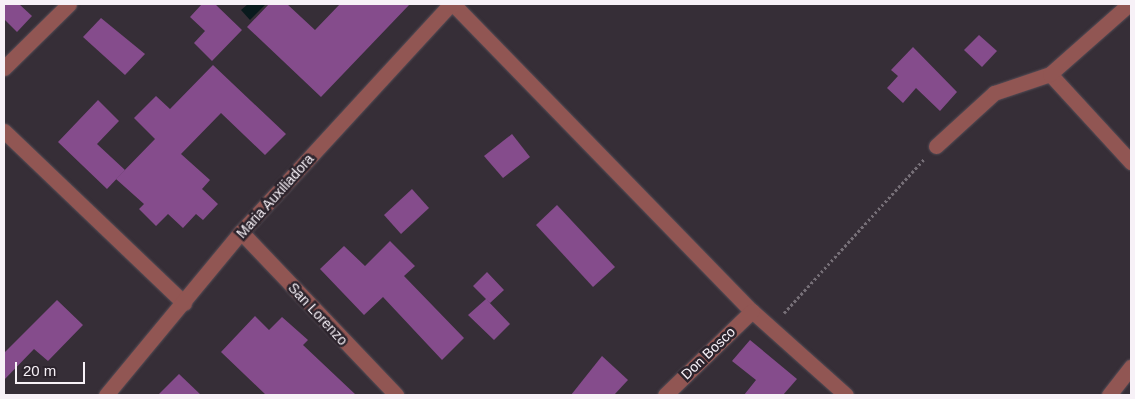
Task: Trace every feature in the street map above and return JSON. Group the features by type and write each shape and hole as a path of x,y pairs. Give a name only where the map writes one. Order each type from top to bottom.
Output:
{"street":[{"path":"4,68 69,4"},
{"path":"452,4 752,311 846,395"},
{"name":"Maria Auxiliadora","path":"107,395 241,232 452,4"},
{"path":"936,146 994,93 1050,74 1128,4"},
{"path":"1050,74 1131,162"},
{"path":"4,132 184,303"},
{"name":"San Lorenzo","path":"241,232 396,395"},
{"name":"Don Bosco","path":"665,395 752,311"},
{"path":"1109,395 1131,367"}],"path":[{"path":"770,328 936,146"}],"shaded area":[{"path":"248,4 266,4 250,20 241,10"}],"building":[{"path":"4,4 19,4 32,16 17,32 4,19"},
{"path":"202,4 215,4 242,30 212,61 194,43 205,31 190,17"},
{"path":"269,4 287,4 315,30 340,4 410,4 321,97 247,27"},
{"path":"101,18 145,54 125,75 83,37"},
{"path":"979,35 997,51 982,67 964,50"},
{"path":"913,47 957,92 940,111 916,88 903,103 887,88 898,76 891,70"},
{"path":"213,65 286,134 265,155 221,113 181,154 210,180 202,189 218,204 203,220 196,214 183,228 168,214 156,226 139,209 144,204 116,179 155,139 134,118 156,96 170,109"},
{"path":"98,100 119,121 97,144 125,170 107,189 58,142"},
{"path":"512,134 530,157 503,178 484,156"},
{"path":"412,189 429,208 401,234 384,215"},
{"path":"557,205 615,267 593,287 536,225"},
{"path":"390,241 415,266 404,276 464,338 442,360 383,297 364,315 320,269 344,246 365,266"},
{"path":"487,272 504,290 490,303 473,286"},
{"path":"486,299 510,324 494,340 468,315"},
{"path":"57,300 83,325 48,361 34,349 4,380 4,353"},
{"path":"255,316 269,330 282,317 308,340 303,345 356,395 266,395 221,352"},
{"path":"750,340 797,379 783,395 744,395 756,380 732,361"},
{"path":"602,356 628,380 614,395 571,395"},
{"path":"179,374 201,395 158,395"}]}
